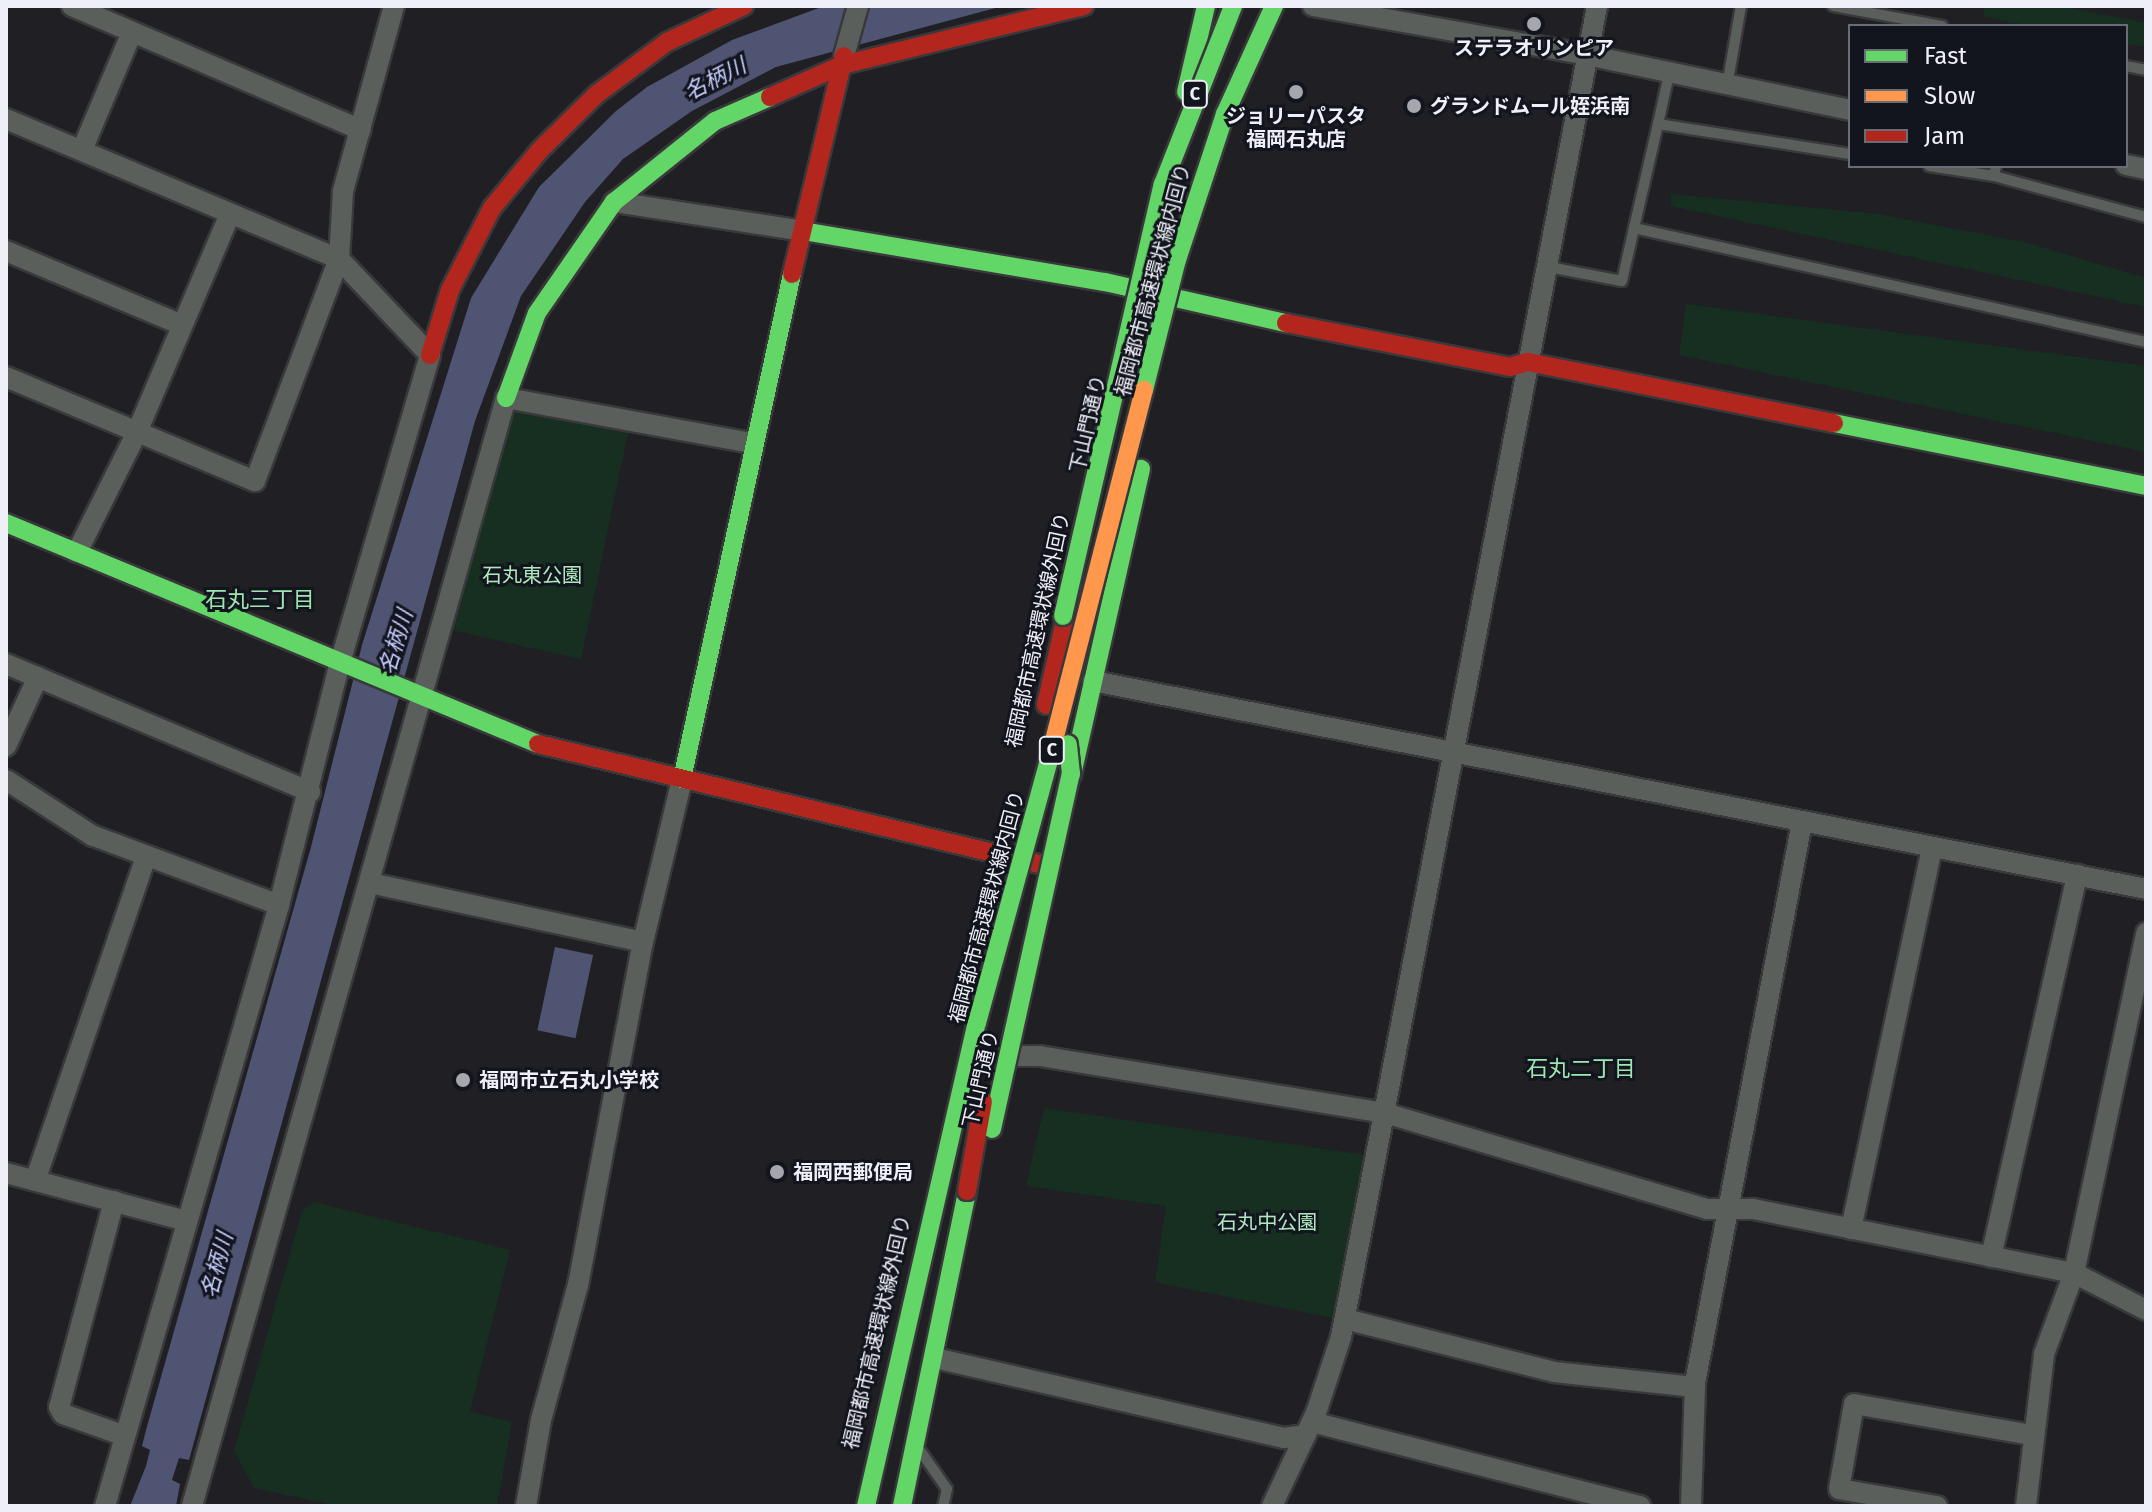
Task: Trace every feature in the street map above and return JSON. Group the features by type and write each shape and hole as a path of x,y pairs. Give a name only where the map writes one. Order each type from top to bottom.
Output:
{"main road":[{"path":"430,355 450,290 492,208 540,150 597,94 667,42 744,6"},
{"path":"506,398 537,313 614,202 715,121 843,60 1084,6"},
{"name":"下山門通り","path":"859,1506 1017,859 1206,6"},
{"name":"福岡都市高速環状線外回り","path":"859,1506 1163,184 1233,6"},
{"name":"下山門通り","path":"903,1506 1010,1056 1248,6"},
{"name":"福岡都市高速環状線内回り","path":"866,1506 1017,859 1181,244 1225,114 1274,6"},
{"path":"682,779 751,443 843,60"},
{"path":"803,231 1141,291 1179,302 1510,367 1528,362 2146,486"},
{"path":"6,523 540,745 1051,868"},
{"path":"881,1506 946,1223 992,1129 1071,774 1058,640"},
{"path":"903,1506 967,1191 1017,859"}],"street":[{"path":"72,6 361,130"},
{"path":"6,377 255,481 339,259 343,191 394,6"},
{"path":"843,60 858,6"},
{"path":"1313,6 1587,55 1848,110"},
{"path":"1272,1506 1309,1428 1345,1319 1458,750 1528,362 1549,267 1597,6"},
{"path":"82,150 132,32"},
{"path":"6,119 339,259 430,355 340,662 310,792 279,905 105,1506"},
{"path":"614,202 803,231"},
{"path":"77,552 137,432 180,324 230,214"},
{"path":"6,251 180,324"},
{"path":"192,1506 370,883 418,695 506,398 751,443"},
{"path":"6,664 310,792"},
{"path":"6,746 38,677"},
{"path":"1093,681 1458,750 1802,822 2146,889"},
{"path":"526,1506 541,1420 578,1285 643,942 682,779"},
{"path":"6,780 93,836 279,905"},
{"path":"1691,1506 1694,1387 1802,822"},
{"path":"1851,1229 1932,847"},
{"path":"36,1178 146,856"},
{"path":"1991,1257 2077,875"},
{"path":"370,883 643,942"},
{"path":"2026,1506 2044,1354 2074,1273 2146,933"},
{"path":"1010,1056 1040,1056 1385,1113 1707,1209 1753,1209 2074,1273 2146,1310"},
{"path":"6,1173 36,1178 186,1221"},
{"path":"114,1201 59,1407 63,1414 125,1436"},
{"path":"1345,1319 1554,1372 1694,1387"},
{"path":"939,1359 1284,1438 1309,1428 1640,1506"},
{"path":"1937,1506 1839,1489 1854,1404 2032,1435"}],"lane":[{"path":"1727,86 1741,6"},
{"path":"1833,6 1931,24"},
{"path":"1549,267 1622,281 1669,74"},
{"path":"1658,124 1848,154"},
{"path":"1955,168 1995,171 2146,217"},
{"path":"1634,228 2146,342"},
{"path":"918,1447 947,1489 943,1506"}],"green space":[{"path":"1984,6 2060,6 2146,23 2146,47 2128,44 2128,24 2021,24 1984,17"},
{"path":"1671,194 1879,214 2028,243 2146,278 2146,307 1671,206"},
{"path":"1686,304 2146,366 2146,452 1679,355"},
{"name":"石丸東公園","path":"513,409 628,433 581,659 447,629"},
{"name":"石丸中公園","path":"1044,1108 1366,1155 1333,1318 1155,1282 1166,1206 1026,1186"},
{"path":"314,1202 510,1250 470,1412 512,1422 497,1506 338,1506 254,1488 234,1451 302,1211"}],"water":[{"name":"名柄川","path":"824,6 1003,6 776,67 692,111 623,159 585,202 521,296 475,421 189,1460 179,1458 172,1480 180,1484 176,1506 130,1506 146,1466 150,1450 142,1446 146,1430 311,847 362,645 471,298 539,187 616,111 647,87 732,40"},
{"path":"555,947 593,955 575,1038 537,1030"}],"traffic: fast":[{"path":"1186,92 1206,6"},
{"path":"1063,616 1163,184 1233,6"},
{"path":"1144,390 1177,260 1225,114 1274,6"},
{"path":"506,398 537,313 614,202 715,121 770,97"},
{"path":"803,231 1105,282 1286,323"},
{"path":"682,779 792,274"},
{"path":"1834,423 2146,486"},
{"path":"1072,775 1141,469"},
{"path":"6,523 538,744"},
{"path":"992,1129 1071,774 1068,744"},
{"path":"866,1506 977,1023 1051,752"},
{"path":"902,1506 967,1191"}],"traffic: jam":[{"path":"430,355 450,290 492,208 540,150 597,94 667,42 744,6"},
{"path":"770,97 842,65 1084,6"},
{"path":"792,274 844,56"},
{"path":"1286,323 1510,367 1528,362 1834,423"},
{"path":"1046,705 1072,590"},
{"path":"538,744 1043,865"},
{"path":"967,1191 983,1101"}],"traffic: slow":[{"path":"1051,752 1144,390"}],"place":[{"name":"ステラオリンピア","path":"1534,24"},
{"name":"ジョリーパスタ 福岡石丸店","path":"1296,92"},
{"name":"グランドムール姪浜南","path":"1414,106"},
{"name":"福岡市立石丸小学校","path":"463,1080"},
{"name":"福岡西郵便局","path":"777,1172"}],"district":[{"name":"石丸三丁目","path":"260,600"},
{"name":"石丸二丁目","path":"1581,1069"}]}
